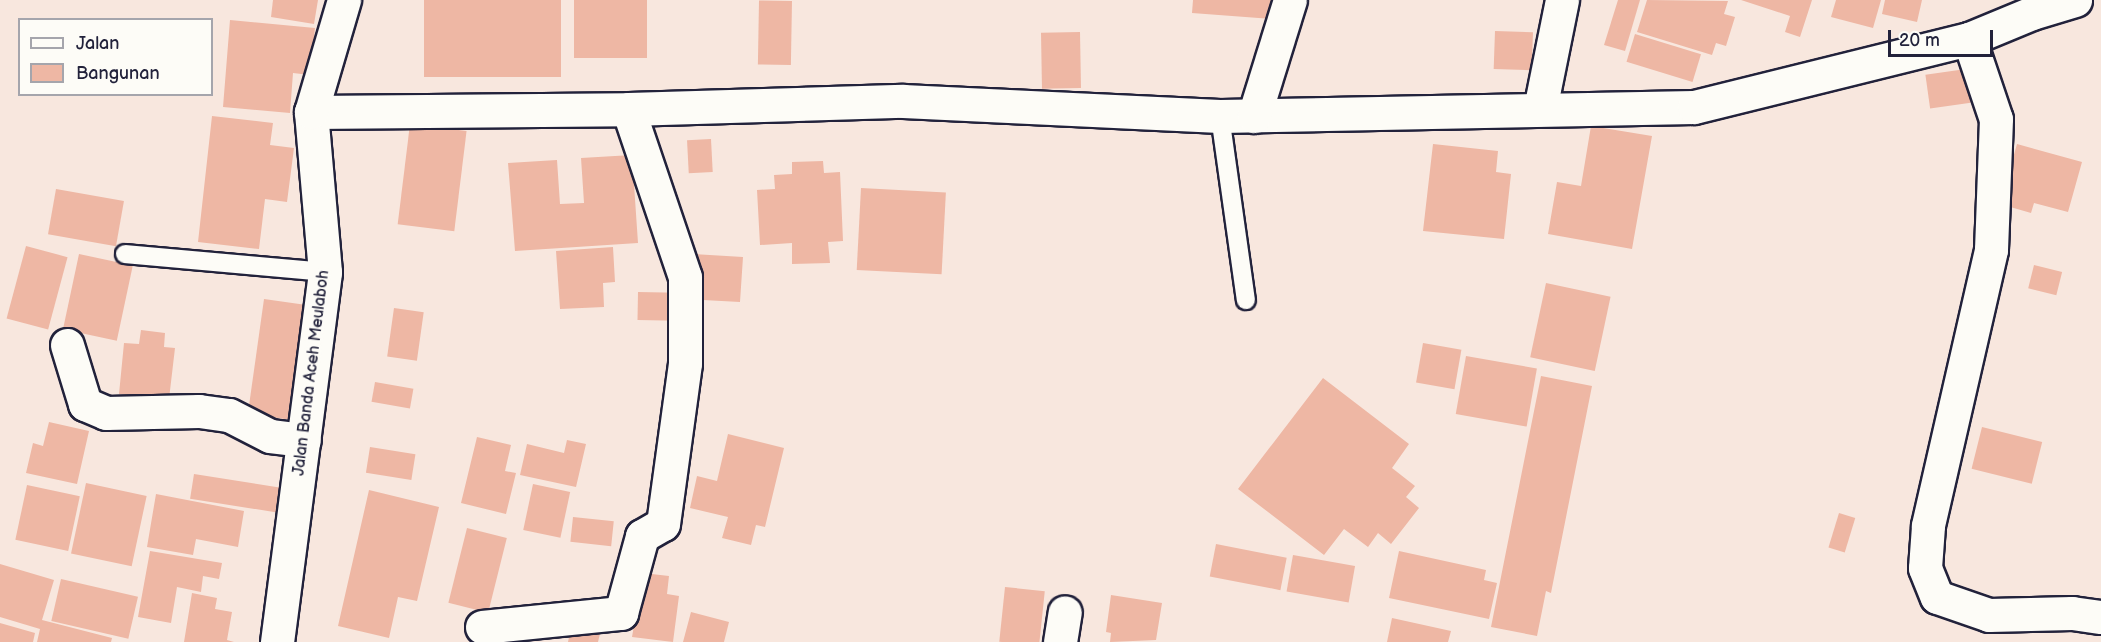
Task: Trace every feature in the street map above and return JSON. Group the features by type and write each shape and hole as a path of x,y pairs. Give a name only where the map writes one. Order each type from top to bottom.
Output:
{"main road":[{"name":"Jalan Banda Aceh Meulaboh","path":"277,642 325,272 311,112 344,0"},
{"path":"1254,116 1290,0"},
{"path":"1540,109 1562,0"},
{"path":"311,112 628,109 903,101 1220,117 1720,103 1969,39 2032,12 2075,0"},
{"path":"1969,39 1996,118 1991,250 1928,526 1925,568 1937,597 1989,615 2072,614 2101,617"},
{"path":"482,627 621,613 642,536 663,524 686,363 685,277 628,109"},
{"path":"67,345 86,404 106,413 199,411 229,415 270,436 304,440"}],"lane":[{"path":"1220,117 1246,300"},
{"path":"125,254 325,272"}],"building":[{"path":"273,0 318,0 314,24 271,17"},
{"path":"424,0 561,0 561,77 424,77"},
{"path":"574,0 647,0 647,58 574,58"},
{"path":"759,0 792,1 791,65 758,64"},
{"path":"1193,0 1273,0 1272,19 1192,13"},
{"path":"1618,0 1640,0 1625,51 1604,45"},
{"path":"1647,0 1728,1 1724,14 1735,17 1726,46 1716,43 1712,55 1637,32"},
{"path":"1741,0 1812,0 1800,37 1785,32 1790,16"},
{"path":"1836,0 1881,0 1873,28 1831,17"},
{"path":"1885,0 1922,0 1917,22 1882,14"},
{"path":"230,20 315,28 310,75 293,73 290,113 223,107"},
{"path":"1495,31 1533,32 1532,70 1494,69"},
{"path":"1080,32 1081,88 1042,89 1041,33"},
{"path":"1635,34 1701,54 1693,82 1627,62"},
{"path":"1966,69 1971,103 1930,108 1925,75"},
{"path":"212,116 273,123 270,145 294,148 287,202 265,199 259,249 198,242"},
{"path":"410,124 467,131 454,231 398,224"},
{"path":"1591,126 1652,136 1632,249 1548,234 1557,182 1581,186"},
{"path":"711,139 713,172 689,173 687,140"},
{"path":"1433,144 1498,151 1496,172 1511,174 1504,239 1423,231"},
{"path":"2017,144 2082,162 2068,212 2034,203 2031,213 2000,204"},
{"path":"632,155 638,243 515,251 508,163 557,160 560,204 584,203 581,158"},
{"path":"823,161 824,173 840,172 843,241 828,242 830,263 792,264 792,243 760,245 757,190 775,189 774,175 792,174 792,162"},
{"path":"861,188 946,192 942,274 857,270"},
{"path":"56,189 124,201 116,246 48,234"},
{"path":"26,246 68,257 48,330 7,318"},
{"path":"613,247 615,282 603,283 604,307 560,309 556,251"},
{"path":"79,254 133,265 117,341 63,329"},
{"path":"693,254 743,257 740,302 703,300 704,289 692,288"},
{"path":"2034,265 2062,272 2056,295 2028,288"},
{"path":"1546,283 1611,297 1595,371 1530,357"},
{"path":"638,292 678,293 678,321 638,320"},
{"path":"264,299 305,305 288,420 248,414"},
{"path":"394,308 424,312 417,361 387,357"},
{"path":"141,330 165,333 164,347 175,348 169,399 119,394 124,343 139,344"},
{"path":"1423,343 1461,350 1454,389 1416,382"},
{"path":"1466,356 1537,369 1527,427 1456,414"},
{"path":"1541,376 1592,386 1551,593 1546,591 1537,636 1491,627"},
{"path":"1323,378 1409,444 1392,468 1415,486 1406,497 1419,508 1391,544 1378,533 1368,547 1344,529 1324,555 1238,489"},
{"path":"375,382 413,389 410,408 372,402"},
{"path":"49,422 89,431 77,484 26,473 33,443 43,446"},
{"path":"1982,427 2042,442 2032,484 1972,469"},
{"path":"728,434 784,448 765,527 756,525 751,545 722,538 728,517 690,508 697,476 717,481"},
{"path":"477,437 511,445 505,471 516,473 506,514 461,503"},
{"path":"567,440 586,444 576,487 520,475 527,444 564,453"},
{"path":"370,447 415,454 411,480 366,473"},
{"path":"194,474 281,488 277,512 190,499"},
{"path":"86,483 147,496 132,566 71,553"},
{"path":"533,484 570,492 560,538 523,530"},
{"path":"27,485 80,496 68,551 15,540"},
{"path":"369,490 439,507 417,601 398,597 389,638 338,626"},
{"path":"156,494 244,511 238,547 196,539 193,555 147,547"},
{"path":"1839,513 1855,518 1845,552 1828,547"},
{"path":"573,517 614,521 611,546 570,542"},
{"path":"467,528 507,538 488,613 448,603"},
{"path":"1216,544 1287,558 1280,590 1210,576"},
{"path":"150,551 222,563 219,579 203,576 201,592 177,587 171,623 138,617"},
{"path":"1399,551 1486,570 1484,580 1497,583 1489,619 1389,598"},
{"path":"1293,555 1355,566 1349,602 1287,591"},
{"path":"0,564 54,580 42,620 112,638 111,642 37,642 40,629 0,617"},
{"path":"643,573 669,576 667,594 679,596 673,642 632,637"},
{"path":"61,579 138,597 128,639 51,621"},
{"path":"1005,587 1045,591 1039,642 999,642"},
{"path":"192,593 217,598 215,609 232,612 227,640 234,642 184,642"},
{"path":"1111,595 1162,603 1156,640 1110,642 1111,633 1106,632"},
{"path":"691,612 729,622 724,642 683,642"},
{"path":"573,618 602,625 598,642 568,642"},
{"path":"1392,618 1451,631 1448,642 1387,642"},
{"path":"0,623 35,633 33,642 0,642"}]}
